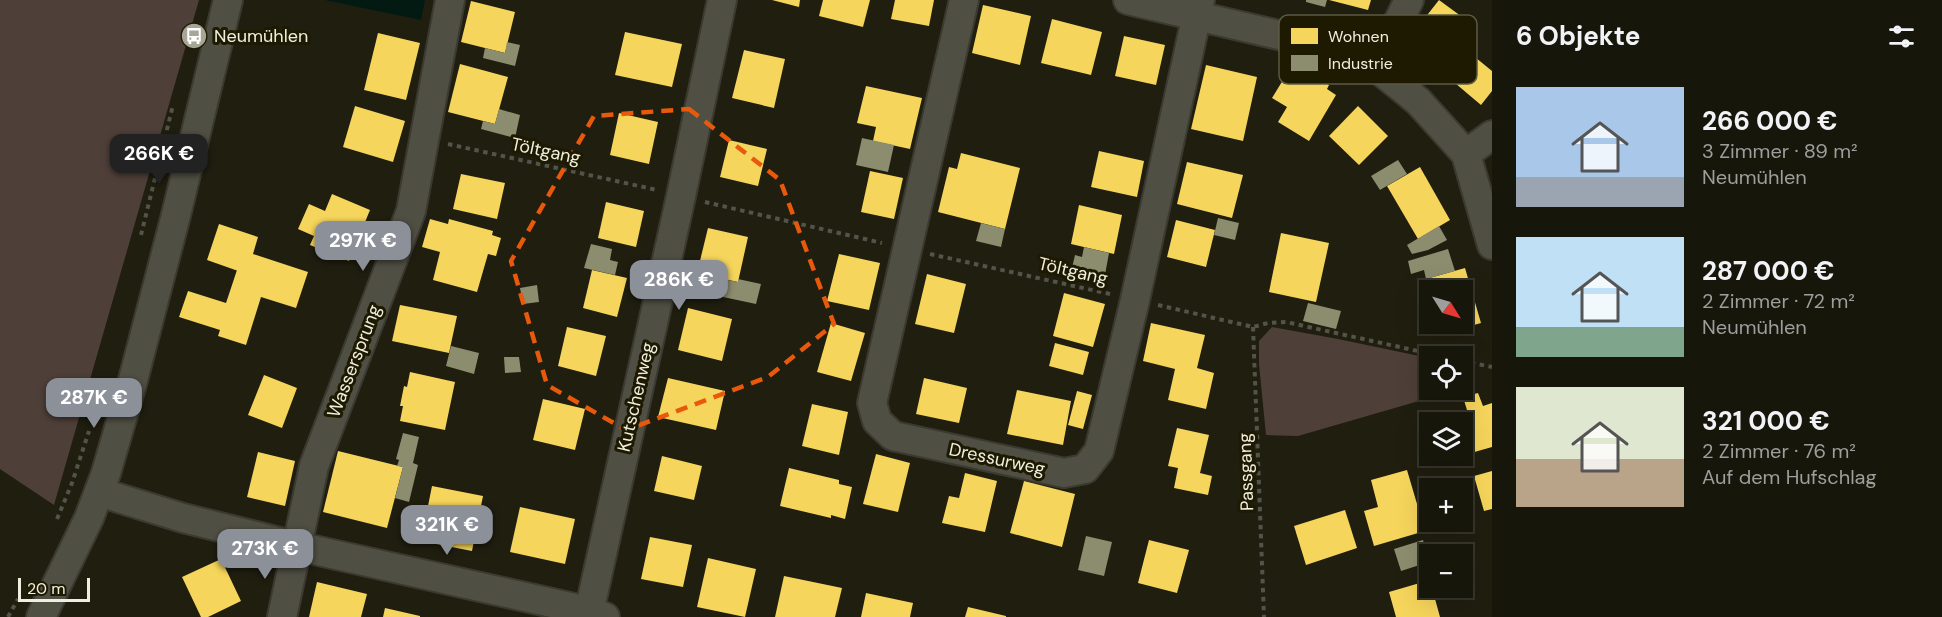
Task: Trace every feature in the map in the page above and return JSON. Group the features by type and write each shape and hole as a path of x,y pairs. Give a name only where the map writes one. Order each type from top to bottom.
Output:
{"street":[{"path":"41,617 89,518 133,380 228,0"},
{"name":"Wassersprung","path":"282,617 314,466 411,211 450,0"},
{"name":"Kutschenweg","path":"594,615 722,0"},
{"name":"Dressurweg","path":"964,0 872,403 877,420 893,436 1064,473 1085,468 1099,451 1135,300 1198,7"},
{"path":"1128,0 1198,7 1279,32"},
{"path":"1402,15 1409,0"},
{"path":"1397,84 1418,101 1466,154 1492,245"},
{"path":"1466,154 1492,135"},
{"path":"99,492 183,518 594,615"}],"path":[{"path":"140,239 176,94"},
{"name":"Töltgang","path":"424,138 662,191"},
{"name":"Töltgang","path":"695,200 1253,327 1286,322 1419,351"},
{"name":"Passgang","path":"1253,327 1264,617"},
{"path":"1473,363 1492,367"},
{"path":"54,526 72,483 92,421"},
{"path":"8,617 23,590"}],"highlighted area":[{"path":"689,109 780,180 834,324 768,377 626,430 547,385 511,261 594,116"}],"shaded area":[{"path":"0,0 199,0 54,505 0,469"},
{"path":"325,0 425,0 421,20"},
{"path":"1272,327 1419,356 1419,400 1422,400 1298,436 1266,435 1259,341"}],"building: Wohnen":[{"path":"772,0 800,0 799,7"},
{"path":"823,0 870,0 863,27 819,16"},
{"path":"895,0 934,0 929,26 891,19"},
{"path":"1329,0 1371,0 1368,10"},
{"path":"1439,0 1459,15 1427,15"},
{"path":"471,1 515,12 505,53 461,42"},
{"path":"983,5 1031,16 1020,65 972,53"},
{"path":"1052,19 1102,32 1091,75 1041,63"},
{"path":"625,32 682,44 672,87 615,75"},
{"path":"378,33 420,43 406,100 364,90"},
{"path":"1124,36 1165,45 1156,85 1115,76"},
{"path":"744,50 785,59 774,108 732,98"},
{"path":"1477,59 1492,71 1492,91 1481,105 1456,84 1477,84"},
{"path":"460,64 508,77 495,124 448,112"},
{"path":"1206,65 1257,77 1243,141 1191,129"},
{"path":"1281,84 1327,84 1327,89 1336,95 1309,141 1278,122 1287,107 1272,98"},
{"path":"866,86 922,98 910,149 873,141 876,127 857,123"},
{"path":"355,106 405,121 393,162 343,147"},
{"path":"1358,106 1388,136 1359,165 1329,136"},
{"path":"619,113 658,122 649,164 610,155"},
{"path":"729,140 767,149 758,186 720,177"},
{"path":"1099,151 1144,161 1137,197 1091,187"},
{"path":"961,153 1020,168 1005,229 938,212 949,167 957,169"},
{"path":"1187,162 1243,175 1232,218 1177,204"},
{"path":"1420,167 1450,220 1418,239 1387,186"},
{"path":"870,171 903,178 894,219 861,212"},
{"path":"461,174 505,183 497,219 453,209"},
{"path":"332,194 370,210 349,261 310,245 314,236 298,229 309,204 325,211"},
{"path":"606,202 644,211 636,247 598,238"},
{"path":"1079,205 1122,215 1114,254 1071,244"},
{"path":"430,219 448,224 449,219 493,231 492,235 501,238 496,256 488,254 477,292 433,280 440,252 422,247"},
{"path":"1176,220 1215,230 1206,267 1167,257"},
{"path":"219,224 258,237 253,254 308,272 296,308 261,297 246,345 218,336 220,330 179,317 188,291 226,303 237,271 207,260"},
{"path":"708,228 748,237 738,282 697,273"},
{"path":"1281,233 1329,243 1316,302 1269,292"},
{"path":"839,254 880,263 869,310 827,301"},
{"path":"1465,268 1468,280 1426,280"},
{"path":"592,270 627,278 617,317 583,308"},
{"path":"927,274 966,284 954,333 915,324"},
{"path":"1064,293 1105,304 1093,347 1053,336"},
{"path":"1473,296 1481,323 1473,325"},
{"path":"400,305 457,316 449,353 392,341"},
{"path":"688,308 732,319 722,361 678,350"},
{"path":"831,323 865,333 851,381 817,372"},
{"path":"1151,323 1205,335 1197,368 1214,373 1206,409 1168,400 1175,369 1143,361"},
{"path":"567,327 606,336 596,376 558,366"},
{"path":"1055,343 1089,352 1083,375 1049,366"},
{"path":"410,372 455,382 445,430 400,421 404,386 407,387"},
{"path":"264,375 297,388 282,428 248,415"},
{"path":"668,378 725,391 716,430 658,417"},
{"path":"924,378 967,388 959,423 916,414"},
{"path":"1017,390 1071,401 1063,445 1007,434"},
{"path":"1077,391 1092,395 1083,429 1068,425"},
{"path":"1478,393 1483,406 1492,403 1492,447 1473,452 1473,412 1460,412 1467,410 1464,400 1473,400 1473,394"},
{"path":"543,399 585,409 575,450 533,440"},
{"path":"812,404 848,412 839,455 802,446"},
{"path":"1177,428 1209,435 1200,473 1212,476 1208,495 1174,488 1178,468 1168,466"},
{"path":"338,451 403,467 387,528 323,512"},
{"path":"258,452 295,461 285,506 247,497"},
{"path":"876,454 910,463 898,512 863,504"},
{"path":"662,456 702,466 694,500 654,491"},
{"path":"789,468 839,480 839,484 852,487 845,519 780,506"},
{"path":"1407,470 1419,511 1419,532 1422,532 1374,546 1364,511 1378,507 1371,480"},
{"path":"1492,471 1492,509 1484,511 1474,476"},
{"path":"965,473 997,481 985,532 942,523 949,496 959,498"},
{"path":"1024,481 1075,494 1062,547 1010,533"},
{"path":"432,486 483,496 472,551 421,541"},
{"path":"520,507 575,519 565,564 510,552"},
{"path":"1345,510 1357,548 1306,565 1294,526"},
{"path":"650,537 692,545 683,587 641,579"},
{"path":"1149,540 1189,550 1177,593 1138,583"},
{"path":"708,558 756,569 745,617 697,607"},
{"path":"221,559 241,601 208,617 201,617 182,577"},
{"path":"784,576 842,588 835,617 775,617"},
{"path":"317,582 367,594 361,617 309,617"},
{"path":"1419,583 1419,598 1435,598 1440,617 1396,617 1389,592"},
{"path":"866,593 913,603 910,617 861,617"},
{"path":"968,607 1006,616 1006,617 965,617"},
{"path":"385,608 420,616 420,617 383,617"}],"building: Industrie":[{"path":"1306,0 1327,0 1325,7 1306,2"},
{"path":"507,42 520,45 515,66 483,58 485,48 505,53"},
{"path":"499,109 520,115 515,138 481,129 483,121 495,124"},
{"path":"862,138 894,145 888,172 856,165"},
{"path":"1398,160 1407,174 1380,190 1371,176"},
{"path":"1218,218 1239,223 1235,240 1214,235"},
{"path":"981,223 1005,229 1001,247 976,241"},
{"path":"1439,226 1447,240 1428,250 1412,254 1407,245"},
{"path":"591,244 612,249 610,260 618,262 615,275 584,268"},
{"path":"1084,247 1109,253 1105,275 1072,268 1075,255 1082,257"},
{"path":"1448,249 1455,271 1426,279 1424,270 1411,274 1408,261"},
{"path":"713,277 761,284 756,304 709,294"},
{"path":"537,285 539,302 523,304 520,288"},
{"path":"1308,303 1341,311 1336,329 1303,321"},
{"path":"451,346 479,353 474,374 446,366"},
{"path":"504,357 519,357 521,372 505,373"},
{"path":"403,433 419,437 413,463 418,465 409,502 395,498 403,467 397,466 399,460 396,459"},
{"path":"1086,536 1112,542 1104,576 1078,570"},
{"path":"1423,540 1424,544 1419,544 1419,565 1401,571 1394,549"}],"place":[{"name":"Neumühlen","path":"194,36"}]}
